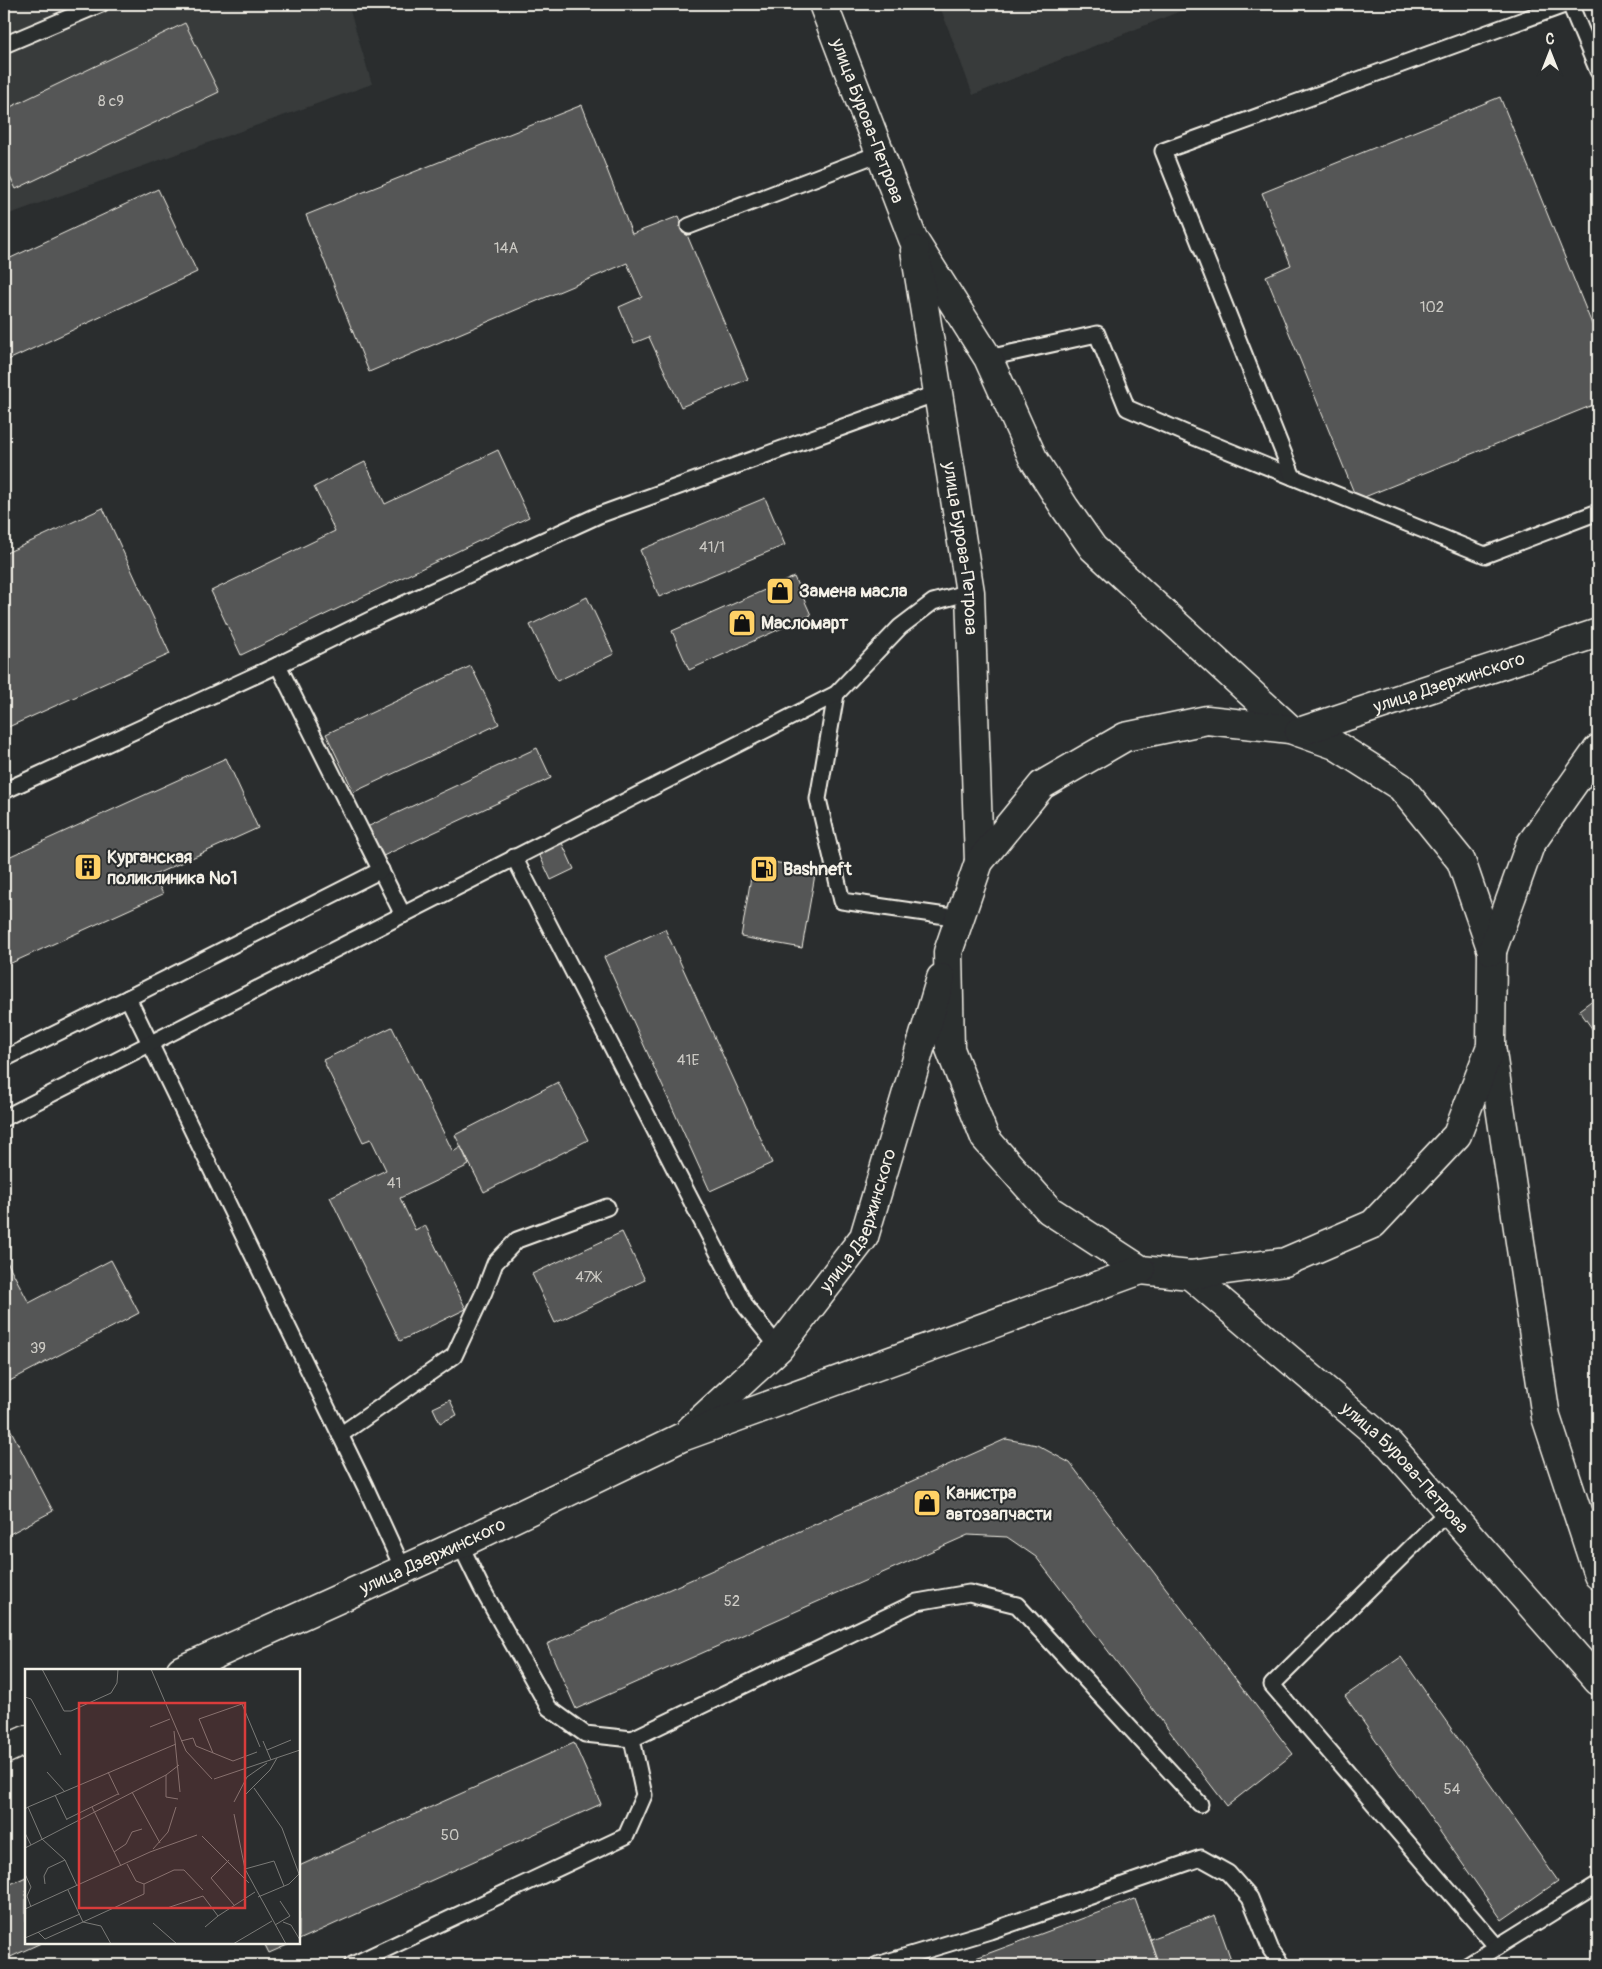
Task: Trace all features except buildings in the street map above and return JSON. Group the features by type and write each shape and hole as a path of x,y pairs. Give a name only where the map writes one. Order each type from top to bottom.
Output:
{"main road":[{"name":"улица Бурова-Петрова","path":"823,4 913,239 988,358 1033,458 1064,508 1093,548 1294,730"},
{"name":"улица Бурова-Петрова","path":"913,239 970,592 979,862"},
{"name":"улица Дзержинского","path":"1294,730 1598,633"},
{"path":"979,862 1042,785 1125,737 1207,720 1294,730 1335,744 1401,787 1461,861 1492,951"},
{"path":"1598,749 1530,845 1492,951 1491,1046 1546,1417 1598,1575"},
{"name":"улица Дзержинского","path":"682,1437 779,1348 864,1237 948,952 979,862"},
{"path":"948,952 950,1049 985,1138 1049,1210 1141,1270 1190,1275 1285,1262 1373,1224 1457,1135 1491,1046"},
{"name":"улица Дзержинского","path":"182,1669 460,1544 682,1437 1141,1270"},
{"name":"улица Бурова-Петрова","path":"1190,1275 1390,1445 1598,1681"},
{"path":"4,1750 25,1740"}],"lane":[{"path":"4,46 101,4"},
{"path":"1293,477 1162,152 1569,4 1598,71"},
{"path":"688,226 880,153"},
{"path":"988,358 1097,334 1127,408 1485,555 1598,512"},
{"path":"4,791 278,665 382,614 599,515 937,393"},
{"path":"4,1118 836,694 900,627 933,602 970,592"},
{"path":"278,665 403,915"},
{"path":"836,694 818,800 842,901 960,918"},
{"path":"514,857 746,1307 779,1348"},
{"path":"4,1059 381,870"},
{"path":"128,998 340,1434 403,1569"},
{"path":"340,1434 454,1356 484,1292 495,1263 517,1240 607,1207"},
{"path":"1449,1510 1272,1685 1496,1947"},
{"path":"460,1544 481,1587 549,1708 585,1734 632,1739 917,1602 968,1593 1017,1605 1200,1804"},
{"path":"352,1965 626,1836 644,1795 632,1739"},
{"path":"877,1965 990,1931 1201,1858 1228,1873 1250,1898 1271,1950 1282,1965"},
{"path":"1468,1965 1598,1884"}],"shaded area":[{"path":"4,4 348,4 372,84 4,216"},
{"path":"939,4 1198,4 973,95"}],"place":[{"name":"Замена масла","path":"780,591"},
{"name":"Масломарт","path":"742,623"},
{"name":"Курганская поликлиника №1","path":"88,867"},
{"name":"Bashneft","path":"764,869"},
{"name":"Канистра автозапчасти","path":"927,1503"}]}
